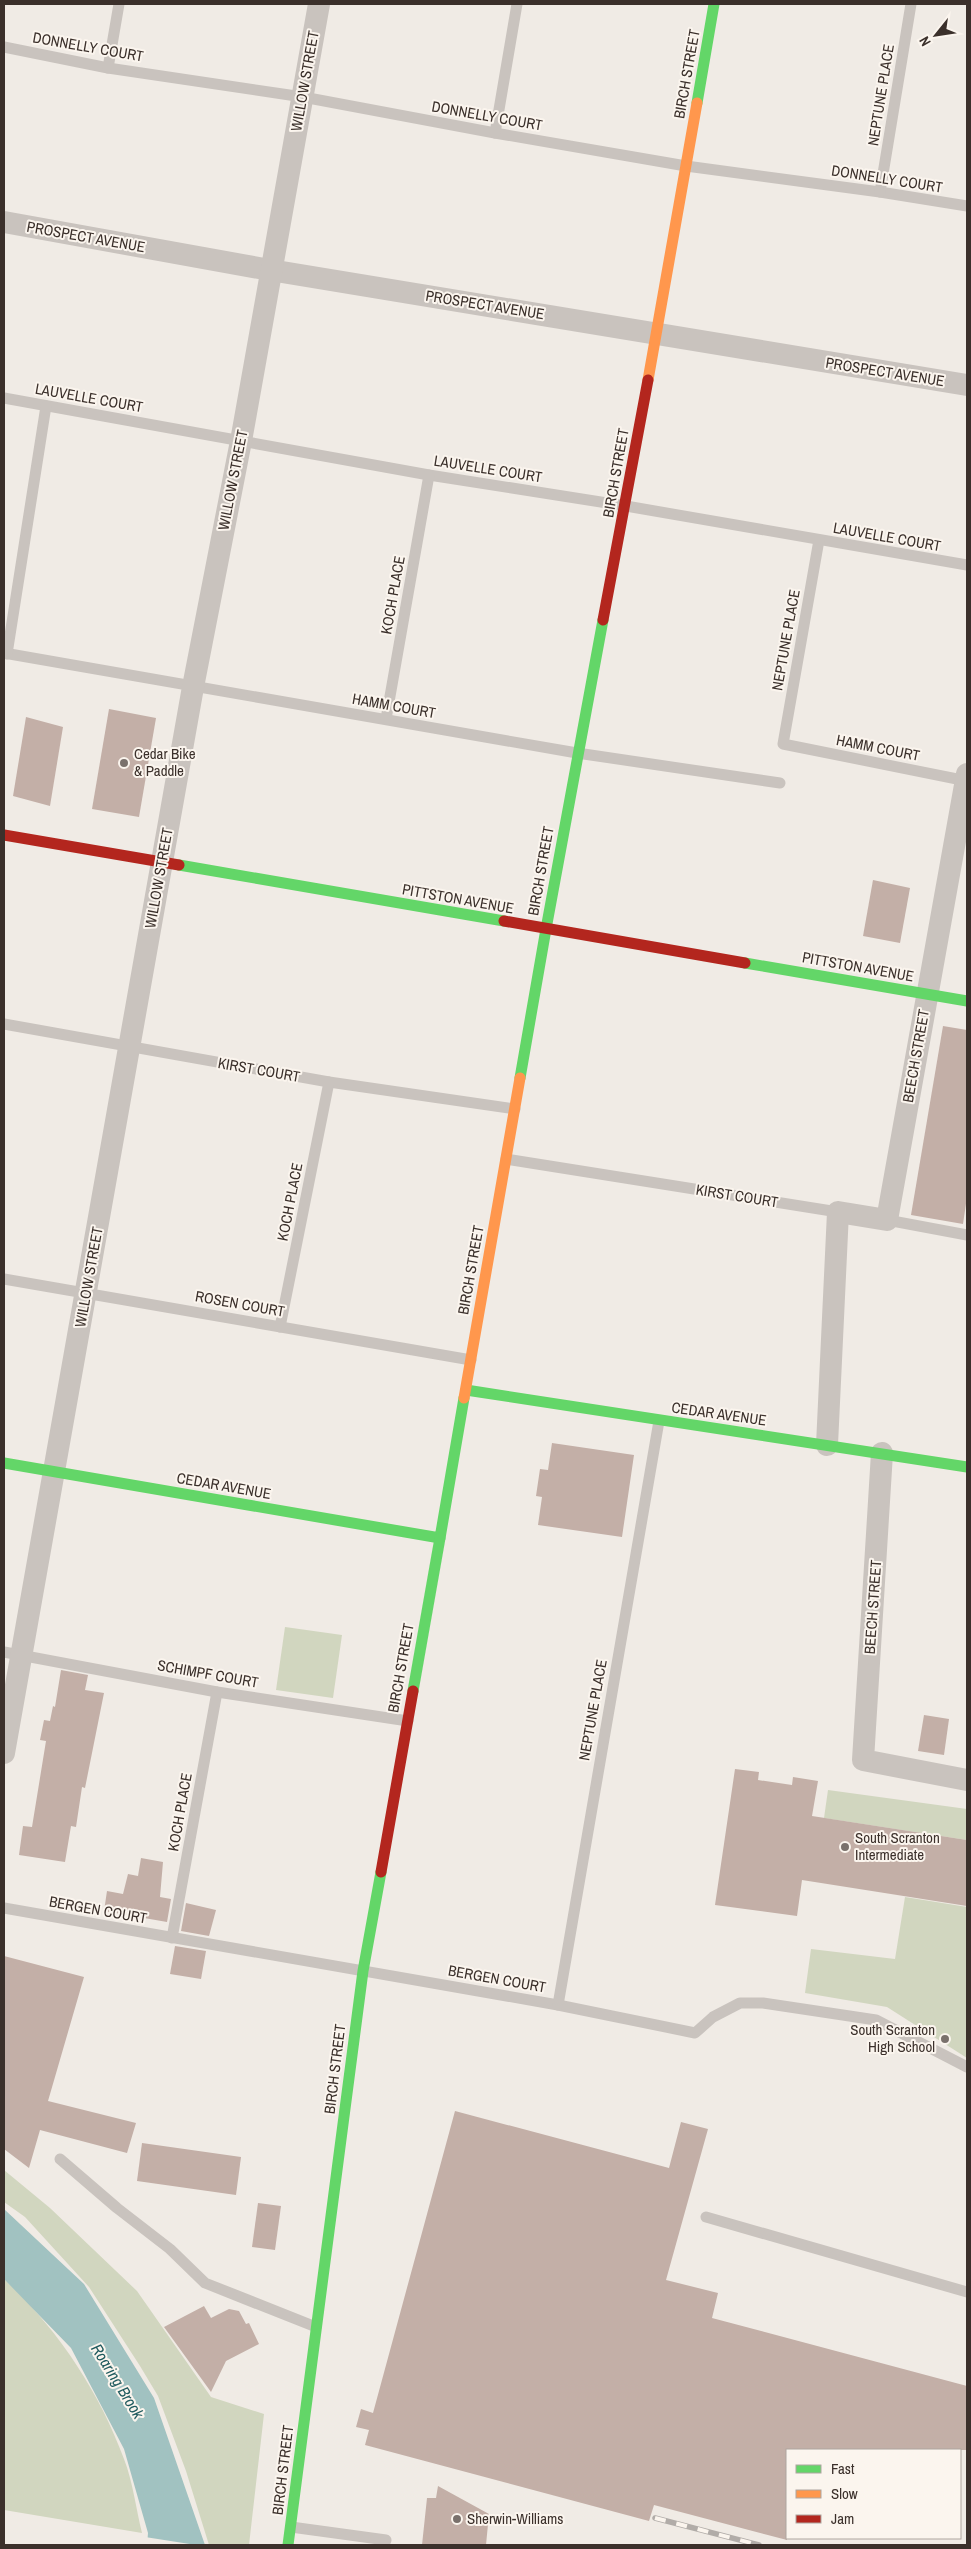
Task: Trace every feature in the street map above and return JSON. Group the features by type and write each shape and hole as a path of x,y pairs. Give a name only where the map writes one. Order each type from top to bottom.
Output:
{"main road":[{"name":"BIRCH STREET","path":"288,2545 362,1971 408,1721 577,753 626,506 714,4"},
{"name":"PITTSTON AVENUE","path":"4,835 967,1001"},
{"name":"CEDAR AVENUE","path":"466,1390 967,1467"},
{"name":"CEDAR AVENUE","path":"4,1463 440,1538"}],"street":[{"name":"WILLOW STREET","path":"4,1753 12,1654 54,1472 193,687 241,441 319,4"},
{"name":"PROSPECT AVENUE","path":"4,222 270,270 967,385"},
{"name":"BEECH STREET","path":"887,1220 967,778"},
{"name":"KIRST COURT","path":"838,1212 887,1220"},
{"path":"827,1445 838,1212"},
{"name":"BEECH STREET","path":"882,1453 863,1760 967,1780"}],"lane":[{"path":"108,68 119,4"},
{"path":"495,134 517,4"},
{"name":"NEPTUNE PLACE","path":"880,192 911,4"},
{"name":"DONNELLY COURT","path":"4,47 108,68 303,97 495,134 686,166 880,192 967,206"},
{"name":"LAUVELLE COURT","path":"4,398 429,475 626,506 967,565"},
{"path":"6,654 46,406"},
{"name":"KOCH PLACE","path":"386,719 429,475"},
{"name":"NEPTUNE PLACE","path":"783,744 819,540"},
{"name":"HAMM COURT","path":"6,654 577,753 780,783"},
{"name":"HAMM COURT","path":"783,744 967,778"},
{"name":"KIRST COURT","path":"4,1024 129,1048 329,1082 515,1109"},
{"name":"KOCH PLACE","path":"280,1327 329,1082"},
{"name":"KIRST COURT","path":"506,1159 838,1212"},
{"name":"KIRST COURT","path":"887,1220 967,1235"},
{"name":"ROSEN COURT","path":"4,1279 470,1360"},
{"name":"NEPTUNE PLACE","path":"558,2005 658,1420"},
{"name":"SCHIMPF COURT","path":"12,1654 217,1692 408,1721"},
{"name":"KOCH PLACE","path":"172,1938 217,1692"},
{"name":"BERGEN COURT","path":"4,1908 558,2005 695,2033 714,2017 740,2003 763,2003 876,2020 967,2067"},
{"path":"60,2159 117,2208 170,2249 205,2283 316,2328"},
{"path":"706,2217 967,2292"},
{"path":"291,2527 386,2540 384,2545"}],"green space":[{"path":"285,1627 342,1635 333,1698 276,1690"},
{"path":"828,1790 967,1809 967,1840 824,1818"},
{"path":"905,1897 967,1907 967,2058 887,2007 805,1993 811,1949 895,1959"},
{"path":"4,2170 50,2208 137,2291 211,2397 264,2414 249,2545 209,2545 186,2471 158,2396 89,2287 25,2217 4,2202"},
{"path":"4,2279 42,2318 89,2385 114,2434 127,2468 142,2533 4,2510"}],"water":[{"name":"Roaring Brook","path":"4,2209 84,2284 154,2398 205,2545 147,2545 148,2533 124,2449 71,2348 4,2279"}],"pier":[{"path":"145,2537 196,2545 145,2545"}],"building":[{"name":"Cedar Bike & Paddle","path":"109,709 156,718 139,817 92,809"},
{"path":"26,717 63,727 50,806 13,796"},
{"path":"873,880 910,888 900,943 863,936"},
{"path":"943,1026 967,1030 967,1197 963,1224 911,1215"},
{"path":"552,1443 634,1455 622,1537 538,1525 542,1497 536,1496 540,1469 548,1470"},
{"path":"61,1670 88,1675 85,1690 104,1693 85,1788 82,1787 76,1827 71,1826 65,1862 19,1855 23,1826 32,1827 46,1741 40,1740 44,1720 50,1721 53,1706 55,1707"},
{"path":"924,1715 949,1719 944,1755 918,1751"},
{"name":"South Scranton Intermediate","path":"735,1769 759,1772 758,1780 792,1785 793,1777 818,1781 812,1816 967,1840 967,1906 802,1880 797,1916 715,1905"},
{"path":"141,1858 163,1862 160,1897 171,1899 167,1922 104,1911 107,1891 123,1894 128,1874 138,1876"},
{"path":"186,1903 216,1910 209,1936 181,1931"},
{"path":"175,1946 206,1951 201,1979 170,1974"},
{"path":"4,1956 84,1977 48,2101 136,2123 127,2153 40,2130 29,2168 4,2149"},
{"path":"455,2111 669,2168 681,2122 708,2129 666,2280 718,2293 712,2318 967,2386 967,2450 786,2449 787,2540 654,2505 649,2521 365,2445 369,2430 356,2427 361,2409 373,2413"},
{"path":"142,2143 241,2157 236,2195 137,2181"},
{"path":"258,2203 281,2206 275,2250 252,2247"},
{"path":"204,2306 211,2318 229,2309 239,2311 246,2324 249,2323 259,2344 226,2361 211,2392 164,2327"},
{"name":"Sherwin-Williams","path":"438,2486 489,2514 486,2545 422,2545 427,2498 436,2498"}],"railway":[{"path":"655,2518 759,2545"}],"traffic: fast":[{"path":"697,103 714,4"},
{"path":"546,929 603,620"},
{"path":"179,865 504,921"},
{"path":"520,1078 546,929"},
{"path":"745,963 967,1001"},
{"path":"466,1390 967,1467"},
{"path":"4,1463 440,1538 464,1398"},
{"path":"413,1691 440,1538"},
{"path":"288,2545 363,1971 381,1872"}],"traffic: slow":[{"path":"648,380 697,103"},
{"path":"464,1398 520,1078"}],"traffic: jam":[{"path":"603,620 648,380"},
{"path":"4,835 179,865"},
{"path":"504,921 745,963"},
{"path":"381,1872 413,1691"}],"place":[{"name":"Cedar Bike & Paddle","path":"124,763"},
{"name":"South Scranton Intermediate","path":"845,1847"},
{"name":"South Scranton High School","path":"945,2039"},
{"name":"Sherwin-Williams","path":"457,2519"}]}
